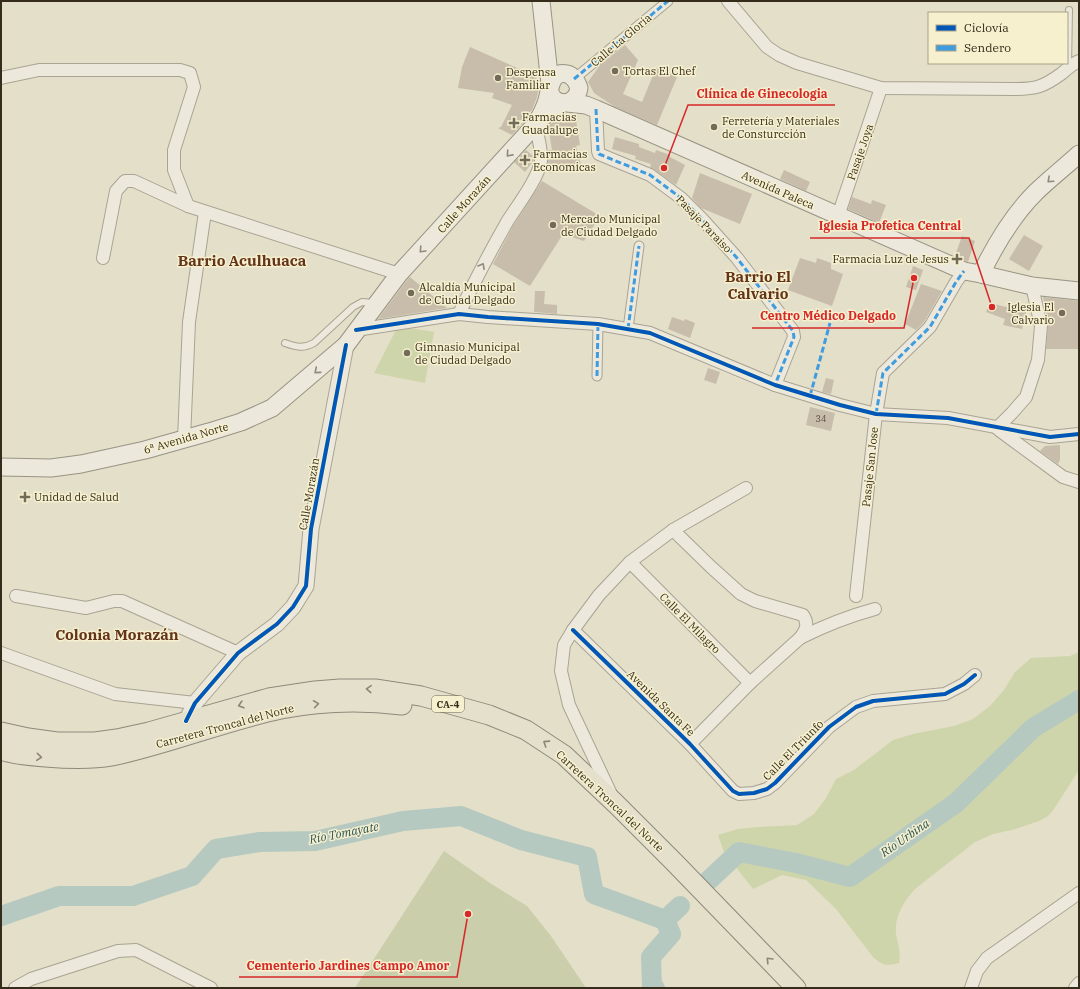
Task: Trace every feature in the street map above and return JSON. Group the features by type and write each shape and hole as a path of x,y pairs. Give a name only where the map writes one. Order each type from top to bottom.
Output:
{"main road":[{"name":"Avenida Paleca","path":"541,1 550,86"},
{"name":"Avenida Paleca","path":"547,48 553,63 560,71 570,90 596,109 964,272 981,274 1032,286 1079,291"},
{"path":"559,75 570,90 554,99 551,95 550,86 555,77 559,75"},
{"name":"Calle Morazán","path":"535,125 543,111 550,86"},
{"name":"Calle Morazán","path":"346,345 399,274 535,125 570,90"},
{"path":"981,274 991,253 1004,232 1035,193 1079,154"},
{"name":"6ª Avenida Norte","path":"1,467 51,468 81,464 145,450 241,422 272,408 346,345"},
{"name":"Carretera Troncal del Norte","path":"1,732 57,742 95,742 149,732 269,698 340,689 374,689 421,696 489,715 526,730 564,755 616,804 796,988"},
{"name":"Carretera Troncal del Norte","path":"1,750 35,756 68,759 112,756 282,709 327,702 362,702 404,706 444,714 468,721 522,743 564,770 647,851 778,988"}],"street":[{"name":"Calle La Gloria","path":"570,90 668,1"},
{"path":"728,1 760,40 779,55 797,63 882,88 1035,88 1046,84 1079,61"},
{"path":"1,78 39,70 180,70 190,73 194,87 174,150 174,170 188,206"},
{"name":"Pasaje Joya","path":"838,216 882,88"},
{"name":"Pasaje Paraiso","path":"596,109 599,154 650,175 681,198 737,258 792,331 794,337 775,385"},
{"path":"459,314 474,281 535,176 540,162 541,148 535,125"},
{"path":"103,258 116,191 125,181 134,181 188,206 205,212 399,274"},
{"path":"184,439 189,322 205,212"},
{"path":"628,329 639,246"},
{"name":"Pasaje San Jose","path":"856,596 876,414 883,373 930,327 956,282 964,272"},
{"path":"997,428 1026,397 1038,360 1041,326 1032,286"},
{"path":"356,330 459,314 598,324 650,333 775,385 840,405 876,414 948,418 1050,437 1079,434"},
{"path":"597,376 598,324"},
{"name":"Calle Morazán","path":"186,721 194,703 238,653 277,624 293,607 306,586 311,529 346,345"},
{"path":"997,428 1063,477 1079,482"},
{"path":"616,804 570,708 562,681 561,667 563,650 573,630 599,595 630,562 673,530 746,488"},
{"path":"673,530 741,594 755,601 803,615 806,619 805,631 800,638 750,684 690,744"},
{"name":"Calle El Milagro","path":"630,562 750,684"},
{"path":"16,596 86,608 114,601 122,601 238,653"},
{"path":"800,638 819,628 875,609"},
{"name":"Avenida Santa Fe","path":"573,630 690,744 733,791"},
{"path":"1,653 115,694 194,703"},
{"name":"Calle El Triunfo","path":"733,791 739,794 754,793 766,789 775,783 829,727 856,707 873,701 945,694 964,684 975,675"},
{"path":"972,985 977,971 987,958 1079,892"},
{"path":"15,988 32,979 118,951 136,950 211,988"},
{"path":"1075,988 1079,983"}],"lane":[{"path":"1068,68 1069,10"},
{"path":"285,343 298,347 307,346 314,343 353,307 362,302 376,304"}],"green space":[{"name":"Gimnasio Municipal de Ciudad Delgado","path":"398,326 434,332 425,383 374,373"},
{"path":"1079,652 1079,770 1048,816 1039,821 1012,830 993,834 975,842 915,889 907,899 898,915 896,934 900,959 899,963 891,965 885,964 873,957 836,909 806,880 782,875 753,889 724,852 718,835 738,829 797,825 814,814 826,798 836,779 854,770 893,740 913,734 954,726 973,719 990,706 1004,690 1015,672 1031,658 1070,656"},
{"path":"444,851 490,883 527,906 551,936 586,988 355,988"}],"building":[{"path":"625,45 638,60 623,94 642,102 656,68 677,77 657,125 615,107 594,93 588,82 600,65"},
{"name":"Despensa Familiar","path":"470,47 533,75 540,82 537,97 532,110 517,124 523,123 512,135 498,128 501,127 512,105 492,98 494,93 458,88 462,67"},
{"path":"575,114 580,145 576,146 582,168 549,173 548,150 552,150 548,126 559,117"},
{"path":"615,137 639,144 639,147 655,153 656,150 670,155 670,157 685,165 676,185 650,167 651,164 635,159 636,156 612,149"},
{"name":"Farmacias Economicas","path":"526,150 534,157 534,160 525,172 514,162"},
{"path":"784,170 810,182 806,191 780,179"},
{"path":"700,173 752,194 740,224 701,208 692,198"},
{"name":"Mercado Municipal de Ciudad Delgado","path":"542,181 600,216 584,241 563,234 530,286 493,264 513,226"},
{"path":"852,197 871,204 872,200 886,205 879,223 848,209"},
{"path":"1024,235 1043,246 1029,271 1009,259"},
{"path":"962,236 975,241 968,262 955,256"},
{"path":"800,258 816,263 817,258 831,263 831,269 843,274 832,306 788,290"},
{"path":"913,266 923,270 916,290 906,287"},
{"name":"Alcaldía Municipal de Ciudad Delgado","path":"410,277 447,308 378,319 407,280"},
{"path":"921,284 942,291 924,322 916,330 905,324"},
{"path":"535,291 545,291 544,304 557,305 557,314 534,312"},
{"name":"Iglesia El Calvario","path":"1043,297 1079,301 1079,349 1046,349 1048,325"},
{"path":"990,303 1026,312 1022,329 1003,325 1005,319 986,312"},
{"path":"672,317 684,321 685,319 695,323 690,338 668,329"},
{"path":"708,368 720,372 716,384 704,380"},
{"path":"826,378 834,380 831,394 822,392"},
{"path":"810,407 835,413 831,431 806,425"},
{"path":"1060,445 1060,460 1058,464 1040,451 1045,446"}],"waterway":[{"name":"Río Urbina","path":"709,880 739,852 796,863 850,877 956,803 1033,728 1079,700"},
{"name":"Río Tomayate","path":"1,916 59,896 133,896 192,876 216,849 260,842 315,841 403,821 461,816 521,840 587,857 594,894 665,920"},
{"name":"Río Urbina","path":"665,920 680,906"},
{"path":"655,988 652,986 651,957 671,934 665,920"}],"marked path":[{"path":"574,79 668,1"},
{"path":"596,109 599,154 650,175 681,198 737,258 793,331 794,337 775,385"},
{"path":"628,329 639,246"},
{"path":"876,414 883,373 930,327 964,271"},
{"path":"810,396 830,323"},
{"path":"597,376 598,324"}],"cycle path":[{"path":"356,330 459,314 598,324 650,333 775,385 840,405 876,414 948,418 1050,437 1079,434"},
{"path":"186,721 195,703 238,653 277,624 293,607 306,586 311,529 346,345"},
{"path":"573,630 690,744 733,791 739,794 754,793 767,789 775,783 829,727 856,707 873,701 945,694 964,684 975,675"}],"place":[{"name":"Tortas El Chef","path":"615,71"},
{"name":"Despensa Familiar","path":"498,78"},
{"name":"Farmacias Guadalupe","path":"514,123"},
{"name":"Ferretería y Materiales de Consturcción","path":"714,127"},
{"name":"Farmacias Economicas","path":"525,160"},
{"name":"Clínica de Ginecologia","path":"664,168"},
{"name":"Mercado Municipal de Ciudad Delgado","path":"553,225"},
{"name":"Farmacia Luz de Jesus","path":"957,259"},
{"name":"Centro Médico Delgado","path":"914,278"},
{"name":"Alcaldía Municipal de Ciudad Delgado","path":"411,293"},
{"name":"Iglesia Profetica Central","path":"992,307"},
{"name":"Iglesia El Calvario","path":"1062,313"},
{"name":"Gimnasio Municipal de Ciudad Delgado","path":"407,353"},
{"name":"Unidad de Salud","path":"25,497"},
{"name":"Cementerio Jardines Campo Amor","path":"468,914"}],"district":[{"name":"Barrio Aculhuaca","path":"242,261"},
{"name":"Barrio El Calvario","path":"758,286"},
{"name":"Colonia Morazán","path":"117,635"}]}
